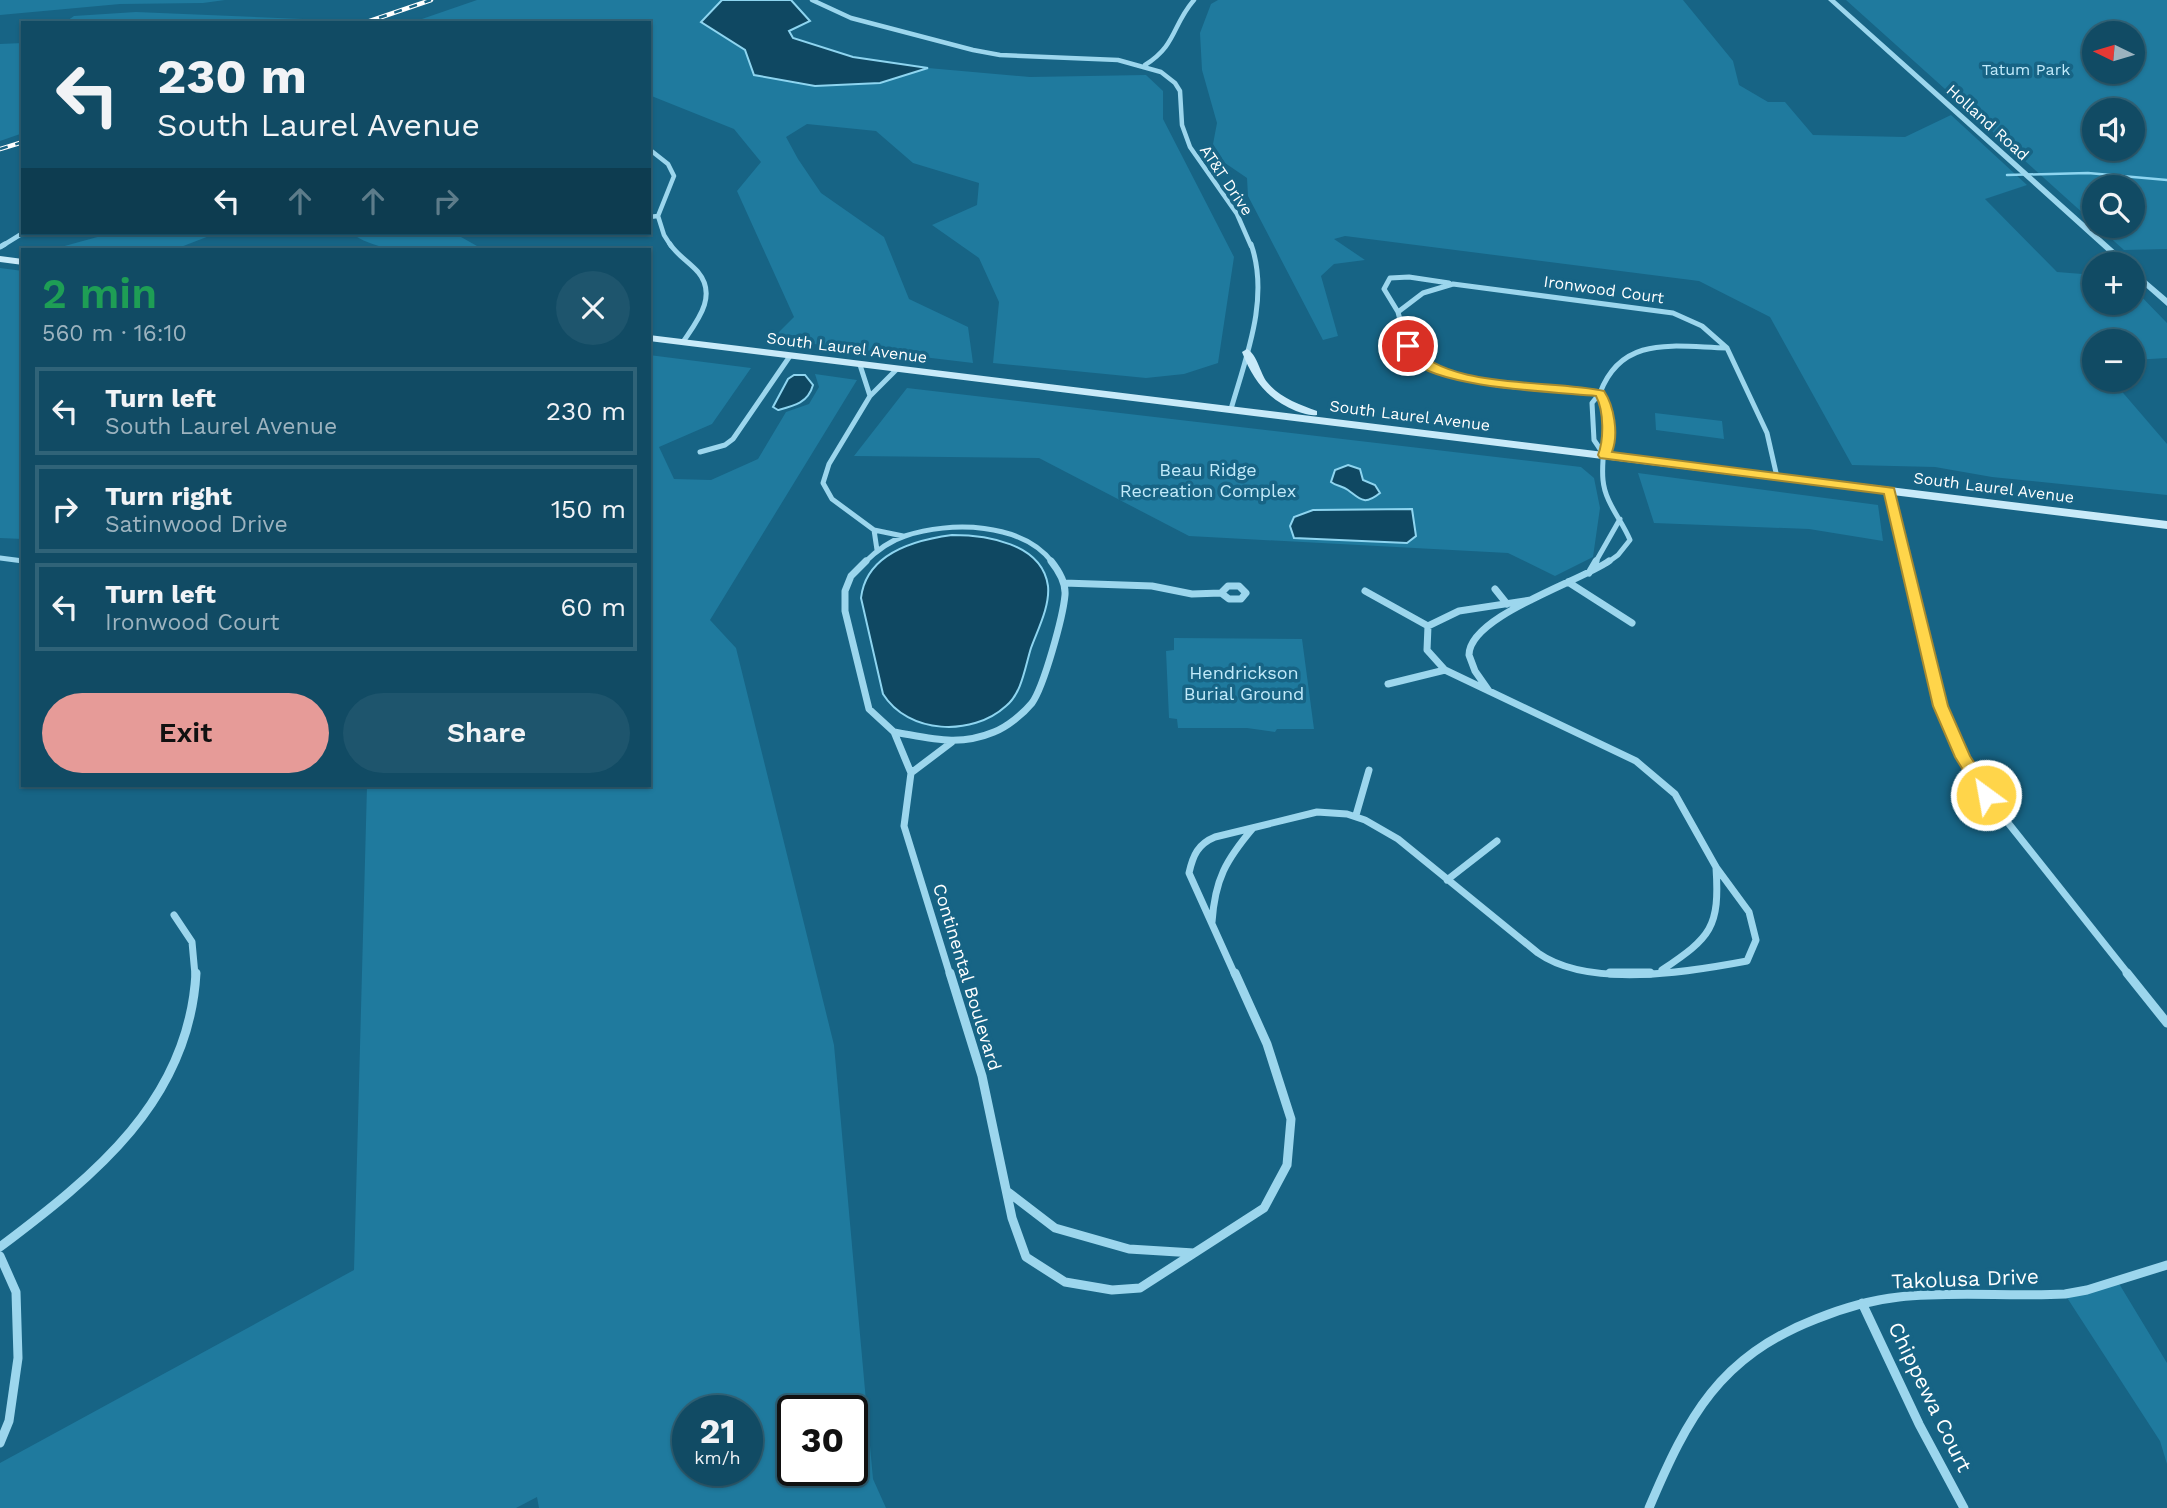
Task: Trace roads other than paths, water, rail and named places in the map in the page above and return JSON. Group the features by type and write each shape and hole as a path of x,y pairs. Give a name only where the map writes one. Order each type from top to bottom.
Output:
{"main road":[{"path":"0,259 21,262"},
{"name":"South Laurel Avenue","path":"651,338 2167,526"},
{"path":"1247,352 1255,374 1265,389 1277,399 1351,424"}],"street":[{"name":"AT&T Drive","path":"812,0 847,17 967,50 1025,57 1102,58 1144,65 1166,74 1178,87 1181,120 1192,150 1233,208 1255,253 1258,292 1247,352 1231,409"},
{"path":"1144,65 1170,47 1180,18 1194,0"},
{"name":"Holland Road","path":"1831,0 2113,252"},
{"path":"651,150 668,163 674,176 658,216 664,236 698,271 707,288 705,311 683,342"},
{"path":"651,216 658,216"},
{"path":"0,247 21,234"},
{"name":"Ironwood Court","path":"1600,393 1468,379 1438,371 1416,359 1408,346 1398,312 1384,289 1390,278 1409,277 1674,313 1702,326 1727,348 1750,392 1767,433 1777,477"},
{"path":"2145,282 2167,303"},
{"name":"Ironwood Court","path":"1398,312 1409,300 1426,290 1453,284"},
{"path":"1604,455 1594,440 1592,403 1600,393 1604,375 1615,360 1631,352 1665,348 1727,348"},
{"path":"700,452 724,445 733,439 790,356"},
{"path":"860,365 870,396"},
{"path":"897,369 870,396 829,464 823,483 832,499 874,530 904,536"},
{"path":"1490,692 1471,663 1469,648 1474,639 1494,622 1531,600 1605,568 1626,550 1630,540 1605,492 1604,455 1609,444 1605,402 1600,393"},
{"path":"1593,420 1607,421"},
{"path":"1890,491 1934,687 1963,757 2005,819 2167,1023"},
{"path":"1589,574 1620,519"},
{"path":"894,732 952,742 994,732 1010,723 1031,704 1037,693 1065,601 1065,583 1055,563 1046,554 1031,543 1002,531 964,527 904,536 877,550 851,576 845,591 845,611 869,709 894,732 911,773 952,742"},
{"path":"874,530 877,550"},
{"path":"0,558 21,561"},
{"path":"1568,582 1632,623"},
{"path":"1065,583 1152,586 1192,594 1221,593"},
{"path":"1495,589 1507,604"},
{"path":"1364,591 1428,626"},
{"path":"1428,626 1460,611 1531,600"},
{"path":"1388,684 1445,670 1427,650 1428,626"},
{"name":"Continental Boulevard","path":"911,773 904,826 982,1076 1012,1218 1026,1257 1065,1282 1112,1290 1140,1289 1264,1208 1287,1165 1291,1119 1266,1044 1189,873 1194,855 1201,844 1211,837 1254,827 1284,816 1327,812 1356,814 1399,839 1549,961 1600,974 1714,968 1747,961 1756,940 1749,912 1716,867 1675,794 1636,761 1445,670"},
{"path":"1356,814 1368,770"},
{"name":"Continental Boulevard","path":"1212,925 1213,891 1223,864 1254,827"},
{"path":"1447,880 1497,842"},
{"name":"Continental Boulevard","path":"1661,971 1697,946 1710,932 1720,903 1716,867"},
{"path":"0,1247 58,1203 117,1148 162,1090 186,1040 196,995 191,940 174,915"},
{"path":"1008,1192 1055,1227 1129,1249 1195,1253"},
{"path":"0,1256 16,1292 18,1358 9,1421 0,1443"},
{"name":"Takolusa Drive","path":"1649,1508 1676,1443 1717,1382 1743,1357 1801,1323 1862,1303 1908,1296 2064,1294 2087,1290 2167,1265"},
{"name":"Chippewa Court","path":"1862,1303 1919,1424 1964,1508"}],"waterway":[{"path":"2007,175 2088,173 2167,180"}],"railway":[{"path":"370,21 431,0"},
{"path":"0,149 21,143"}],"park label":[{"name":"Tatum Park","path":"2026,69"},
{"name":"Beau Ridge Recreation Complex","path":"1208,480"},
{"name":"Hendrickson Burial Ground","path":"1244,683"}]}
